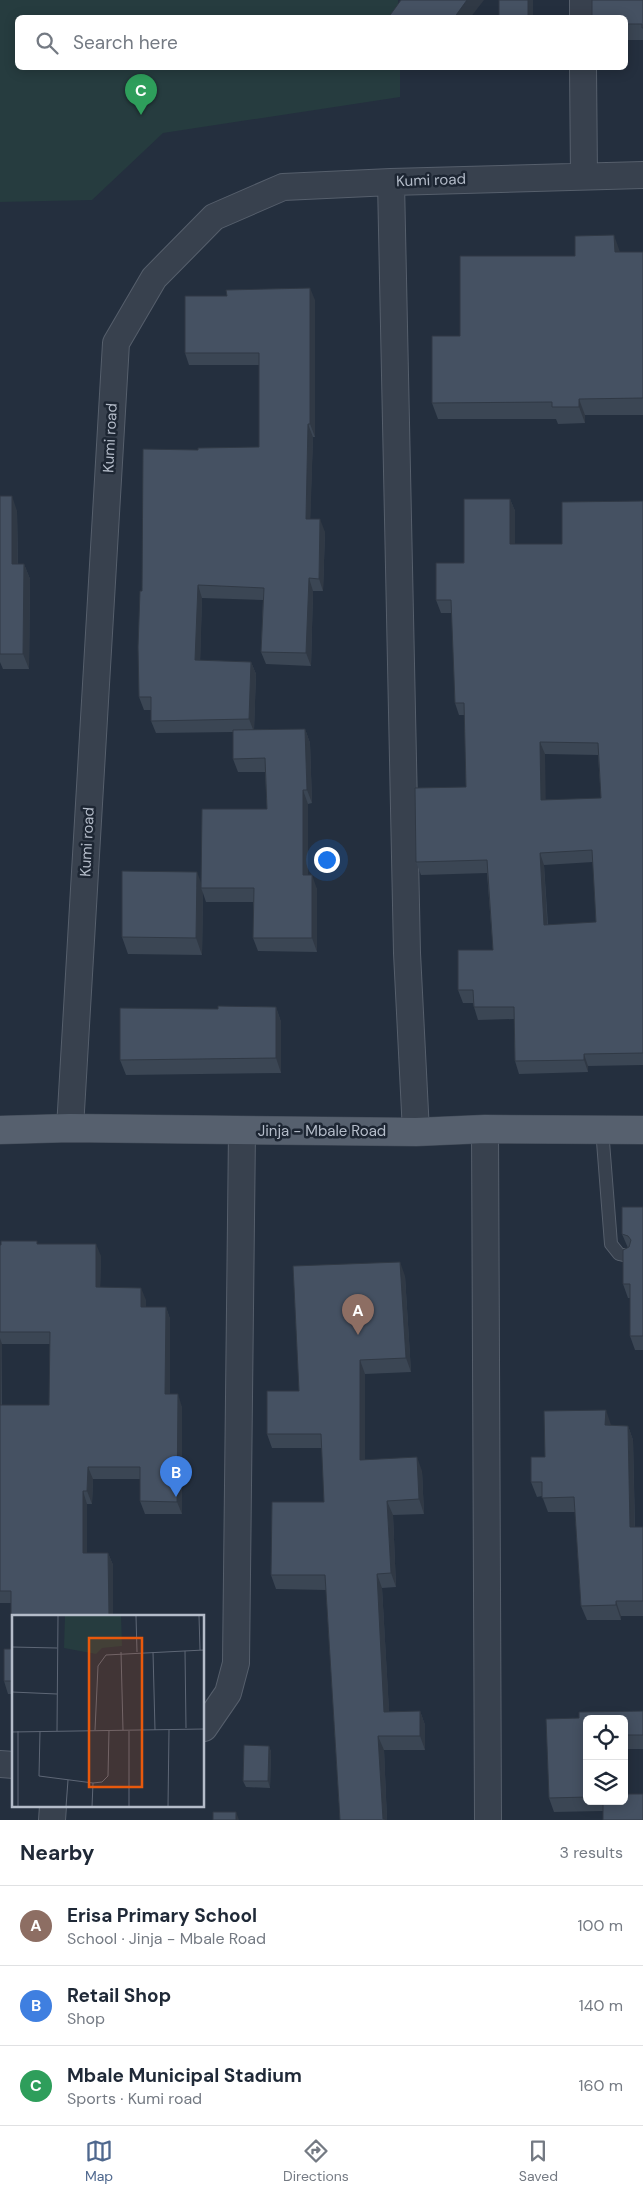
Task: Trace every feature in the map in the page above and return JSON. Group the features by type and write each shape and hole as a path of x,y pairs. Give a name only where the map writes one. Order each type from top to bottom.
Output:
{"main road":[{"name":"Jinja - Mbale Road","path":"0,1130 70,1128 416,1132 485,1129 643,1130"}],"street":[{"path":"583,0 583,15"},
{"path":"583,70 584,175"},
{"name":"Kumi road","path":"70,1128 116,343 154,278 214,217 283,187 584,175 643,175"},
{"path":"391,182 407,953 416,1132"},
{"path":"485,1129 488,1820"},
{"path":"205,1727 228,1693 236,1663 242,1130"}],"lane":[{"path":"602,1129 611,1244 619,1254 628,1256"}],"green space":[{"path":"0,0 398,0 399,15 15,15 15,70 400,70 400,97 163,133 92,200 0,202"}],"building":[{"path":"401,0 467,0 456,15 390,15"},
{"path":"499,0 528,0 528,15 499,15"},
{"path":"592,0 643,0 643,28 642,24 628,24 628,15 592,15"},
{"path":"614,235 615,252 643,252 643,398 579,399 579,407 552,407 552,402 432,403 432,336 460,336 460,256 575,256 575,236"},
{"path":"310,288 310,424 308,424 306,519 320,519 319,579 309,578 306,653 261,652 264,588 198,585 195,660 251,662 249,719 151,721 151,697 139,697 138,647 140,591 142,591 143,449 198,450 198,448 259,447 259,353 185,353 185,296 227,296 226,290"},
{"path":"0,496 12,496 12,564 24,564 23,654 0,654"},
{"path":"464,499 510,499 510,544 562,544 562,502 643,501 643,1053 584,1054 584,1060 515,1061 514,1007 474,1007 473,990 458,990 458,950 493,950 487,860 416,862 415,788 466,787 464,703 455,703 451,600 436,600 436,563 464,563","holes":["540,742 598,743 601,798 541,800","592,850 596,922 544,925 540,853"]},
{"path":"305,729 307,790 303,790 303,875 312,875 312,938 253,938 254,888 201,888 202,809 267,809 265,758 233,759 233,730"},
{"path":"122,871 197,872 196,938 122,937"},
{"path":"218,1006 276,1007 276,1058 120,1060 120,1008 218,1009"},
{"path":"622,1207 643,1207 643,1336 630,1336 630,1284 623,1284 623,1250 629,1247 631,1240 628,1236 622,1234"},
{"path":"1,1241 37,1241 37,1244 96,1244 96,1287 141,1288 141,1307 166,1307 165,1394 178,1394 177,1502 140,1501 140,1467 88,1467 87,1491 83,1491 83,1553 108,1553 109,1615 12,1615 12,1681 4,1681 4,1649 11,1649 11,1591 0,1591 0,1405 49,1405 50,1332 0,1332"},
{"path":"400,1262 406,1358 360,1360 360,1460 417,1457 419,1499 387,1501 391,1573 377,1574 384,1712 420,1711 420,1736 378,1736 383,1819 385,1820 340,1820 325,1575 271,1575 272,1502 324,1502 321,1434 267,1434 267,1391 299,1391 293,1266"},
{"path":"606,1410 605,1425 628,1426 630,1527 643,1527 643,1601 616,1601 616,1605 581,1606 574,1497 542,1498 542,1482 531,1482 531,1457 545,1457 544,1411"},
{"path":"643,1711 643,1735 628,1735 628,1715 583,1715 583,1797 549,1798 546,1719 579,1718 579,1712"},
{"path":"244,1745 269,1746 268,1781 243,1781"},
{"path":"628,1794 643,1794 643,1820 603,1820 603,1805 628,1805"},
{"path":"213,1812 236,1812 236,1820 213,1820"}],"place":[{"name":"Mbale Municipal Stadium","path":"141,115"},
{"name":"Erisa Primary School","path":"358,1335"},
{"name":"Retail Shop","path":"176,1497"}]}
